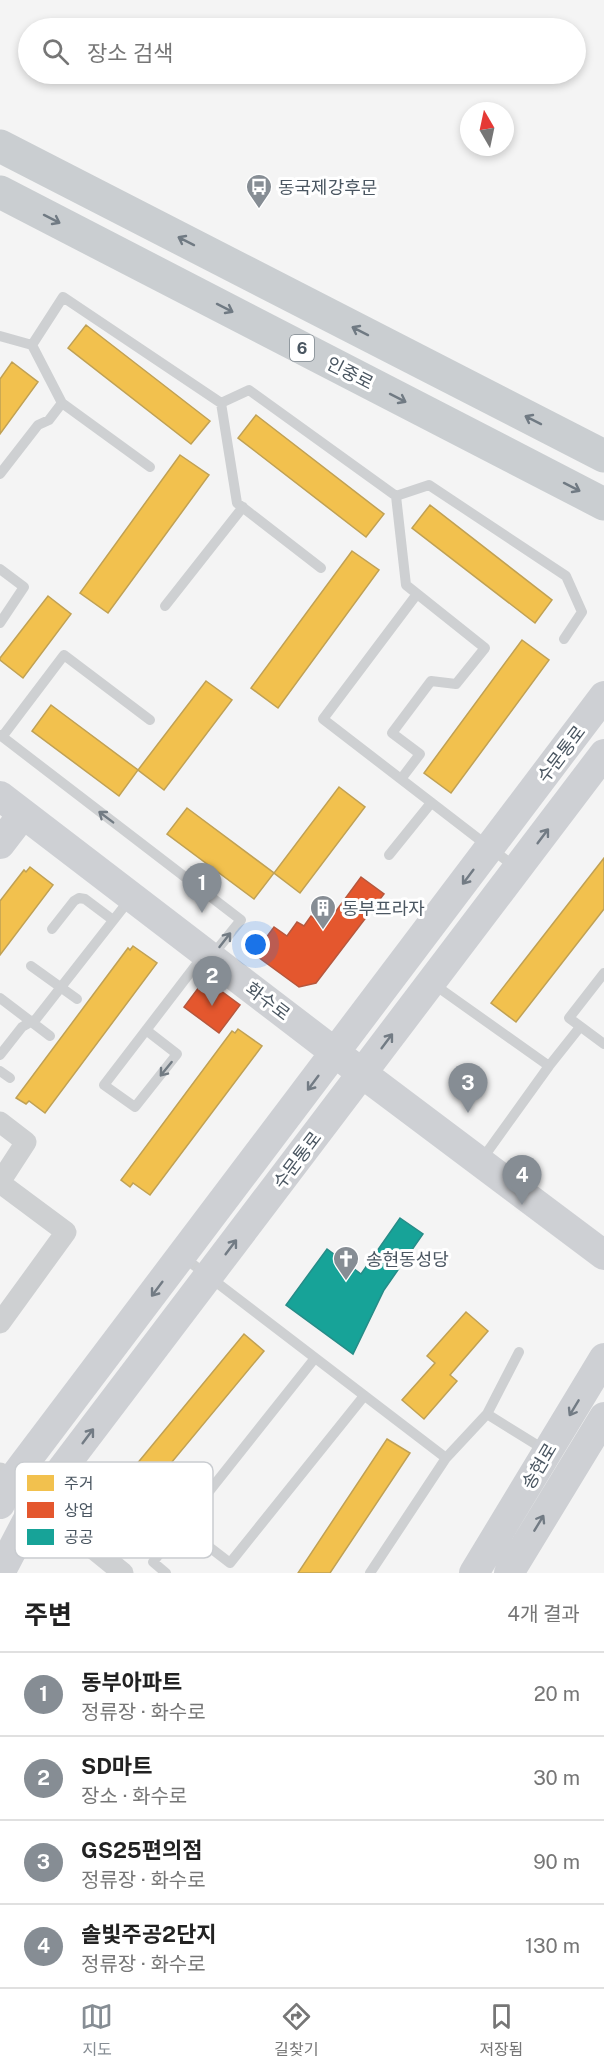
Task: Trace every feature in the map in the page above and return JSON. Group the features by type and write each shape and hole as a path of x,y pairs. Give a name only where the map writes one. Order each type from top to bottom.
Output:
{"main road":[{"name":"6","path":"0,146 604,456"},
{"name":"인중로","path":"0,192 604,504"}],"street":[{"name":"수문통로","path":"23,1462 182,1256 604,696"},
{"name":"수문통로","path":"68,1462 604,754"},
{"name":"화수로","path":"0,796 335,1053 604,1255"},
{"path":"0,844 23,814"},
{"path":"0,1122 26,1142 0,1183 66,1232 0,1323"},
{"name":"송현로","path":"474,1573 604,1358"},
{"name":"송현로","path":"509,1573 604,1417"},
{"name":"수문통로","path":"4,1486 15,1472"},
{"name":"수문통로","path":"0,1573 15,1544"},
{"path":"105,1558 123,1573"}],"lane":[{"path":"32,345 63,297 220,403 237,503 321,568"},
{"path":"0,336 32,345 62,403 150,467"},
{"path":"220,403 249,390 396,496 406,585 485,648 456,684 431,681 392,733 420,754 400,779"},
{"path":"0,474 38,425 49,426 62,403"},
{"path":"396,496 429,485 566,576 582,612 564,639"},
{"path":"165,606 243,507"},
{"path":"0,569 24,587 0,623"},
{"path":"417,594 323,719 518,869"},
{"path":"146,1030 177,1054 135,1107 104,1084 196,965 211,957 241,920 1,736 64,655 150,720"},
{"path":"389,855 431,802"},
{"path":"0,1055 22,1027 36,1019 62,988 132,897"},
{"path":"52,929 74,901 79,898 85,899 113,920"},
{"path":"31,966 77,999"},
{"path":"604,973 569,1018 604,1044"},
{"path":"432,982 549,1066"},
{"path":"0,998 50,1036"},
{"path":"480,1162 580,1027"},
{"path":"0,1071 10,1078"},
{"path":"182,1256 446,1458"},
{"path":"370,1573 446,1458 487,1414 519,1352"},
{"path":"213,1487 315,1358"},
{"path":"213,1550 230,1563 364,1396"},
{"path":"487,1414 548,1451"},
{"path":"156,1558 153,1562 166,1573"}],"building: 주거":[{"path":"86,325 210,421 191,444 68,348"},
{"path":"12,362 38,382 0,434 0,379"},
{"path":"256,415 384,514 366,537 238,438"},
{"path":"180,455 209,475 108,613 80,593"},
{"path":"430,505 552,600 535,623 412,528"},
{"path":"352,551 379,570 278,708 251,688"},
{"path":"48,596 71,614 23,678 0,658"},
{"path":"522,640 549,660 451,793 424,773"},
{"path":"206,681 232,700 164,790 138,770"},
{"path":"51,705 138,770 119,796 32,731"},
{"path":"339,787 365,807 300,893 274,873"},
{"path":"187,808 274,873 254,899 167,834"},
{"path":"604,858 604,909 516,1022 491,1003"},
{"path":"30,867 53,885 0,955 0,901 24,870 26,872"},
{"path":"133,946 157,963 45,1113 29,1101 26,1104 16,1098 128,948 130,950"},
{"path":"238,1029 262,1046 150,1195 133,1183 130,1187 121,1180 232,1031 235,1033"},
{"path":"466,1312 488,1331 450,1375 457,1381 424,1419 402,1400 435,1363 427,1356"},
{"path":"244,1334 264,1351 172,1462 138,1462"},
{"path":"387,1439 410,1453 330,1573 298,1573"}],"building: 상업":[{"name":"동부프라자","path":"361,877 384,894 316,983 299,987 254,954 274,927 287,936 297,922 304,926 311,916 325,926"},
{"path":"205,979 240,1005 219,1033 184,1007"}],"building: 공공":[{"name":"송현동성당","path":"400,1218 423,1234 384,1290 353,1354 286,1305 327,1249 361,1274"}],"place":[{"name":"동국제강후문","path":"259,210"},
{"name":"동부아파트","path":"202,913"},
{"name":"동부프라자","path":"323,931"},
{"name":"SD마트","path":"212,1006"},
{"name":"GS25편의점","path":"468,1113"},
{"name":"솔빛주공2단지","path":"522,1205"},
{"name":"송현동성당","path":"346,1282"}]}
